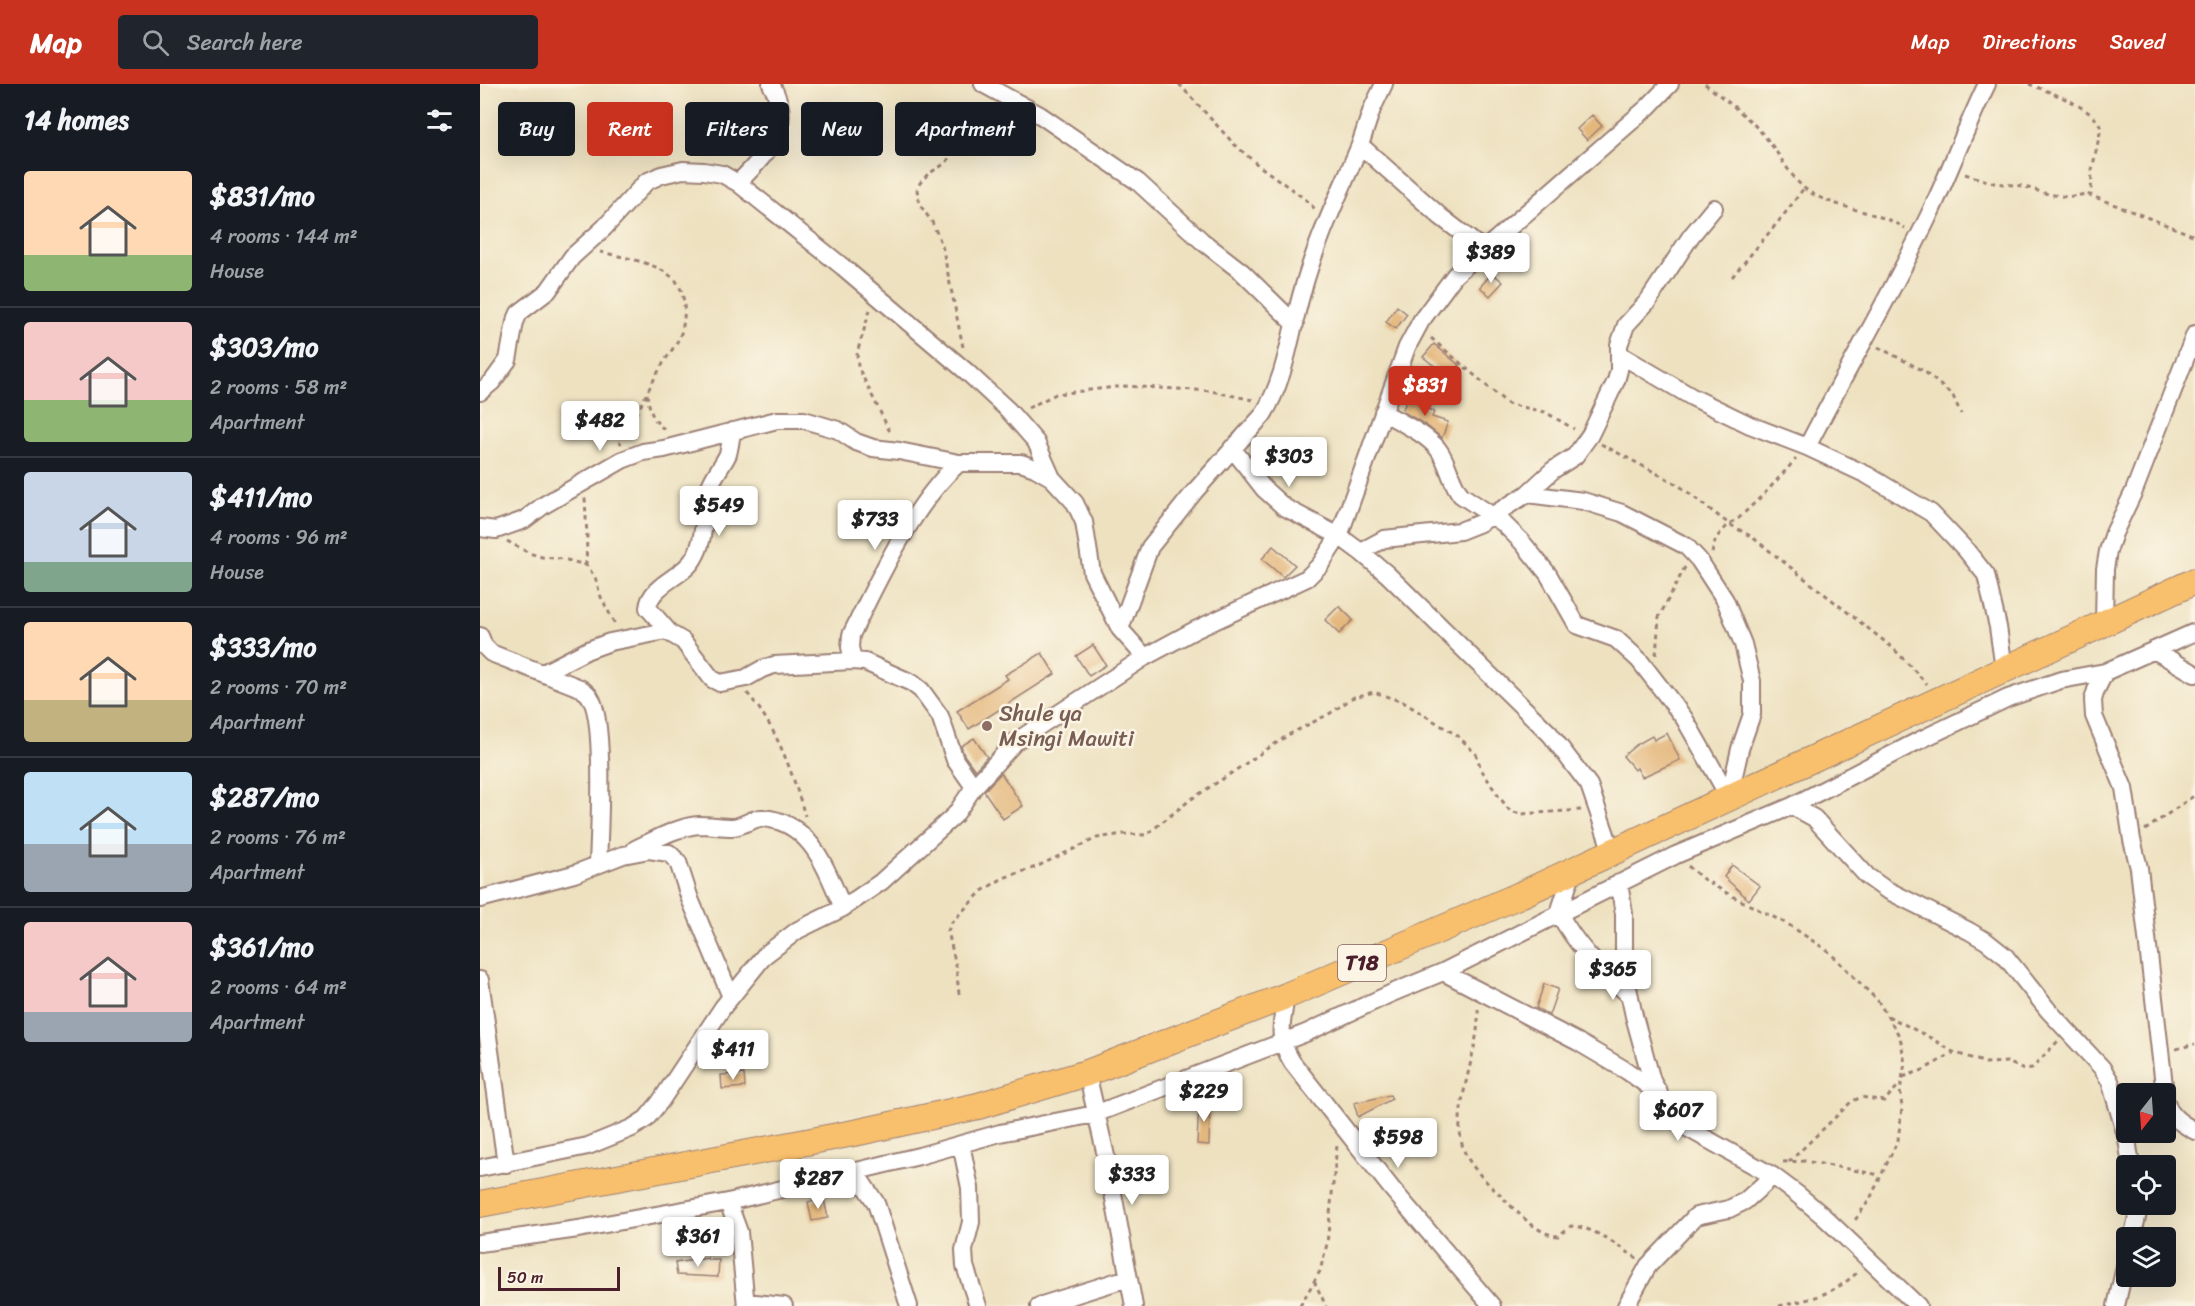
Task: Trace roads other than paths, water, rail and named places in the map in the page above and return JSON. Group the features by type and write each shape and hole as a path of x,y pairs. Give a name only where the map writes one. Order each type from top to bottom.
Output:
{"highway":[{"name":"T18","path":"480,1204 859,1132 978,1106 1087,1073 1286,996 1573,870 2195,580"}],"street":[{"path":"738,183 756,164 778,130 780,109 771,84"},
{"path":"1120,628 1150,547 1232,448 1263,415 1270,403 1286,361 1302,290 1325,222 1360,145 1372,109 1384,84"},
{"path":"480,1168 588,1146 632,1128 646,1119 731,997 765,955 798,930 843,908 881,882 955,815 974,787 1015,742 1145,657 1195,630 1307,578 1320,565 1339,536 1407,347 1455,274 1648,107 1670,84"},
{"path":"1807,447 1918,236 1987,84"},
{"path":"996,89 1040,115 1138,182 1202,241 1250,279 1295,324"},
{"path":"1360,145 1441,217 1484,250"},
{"path":"480,392 492,382 508,360 517,315 548,291 567,262 604,228 646,182 661,175 682,170 705,171 722,174 738,183 967,372 1012,415 1036,442 1052,478"},
{"path":"1362,553 1384,539 1460,531 1527,494 1553,470 1575,456 1588,438 1616,381 1621,337 1626,325 1648,301 1691,237 1714,208"},
{"path":"2104,623 2105,569 2108,551 2134,491 2195,334"},
{"path":"1619,354 1692,397 1867,476 1931,513 1986,575 1998,627 2004,669"},
{"path":"1383,412 1438,449 1448,465 1456,489 1461,495 1492,515 1522,542 1548,574 1577,625 1623,643 1684,718 1729,796"},
{"path":"485,529 496,530 524,520 544,505 622,460 643,452 686,444 777,420 804,420 838,430 856,442 873,448 959,463 1021,463 1052,478 1075,503 1084,522 1092,573 1120,628 1145,657"},
{"path":"732,431 727,455 709,490 700,546 694,559 686,569 660,588 649,602 648,608 669,632 683,641 712,679 724,683 746,678 774,665 853,661 865,662 912,683 921,690 940,716 955,760 974,787"},
{"path":"1232,448 1264,489 1284,507 1339,536 1394,581 1550,734 1589,785 1612,852"},
{"path":"853,661 850,647 851,635 883,572 924,503 945,476 959,463"},
{"path":"1527,494 1583,501 1622,513 1657,530 1693,552 1707,572 1725,600 1743,644 1752,681 1752,714 1740,749 1729,796"},
{"path":"543,673 588,650 622,639 669,632"},
{"path":"480,1243 578,1229 728,1202 855,1172 1000,1133 1095,1114 1281,1042 1443,972 1676,855 1792,806 1916,742 2008,699 2061,680 2105,672 2195,632"},
{"path":"480,636 484,646 491,652 580,688 590,696 596,710 599,732 598,865"},
{"path":"2154,650 2195,674"},
{"path":"2105,672 2093,700 2094,716 2124,788 2139,868 2164,1083"},
{"path":"1792,806 1814,818 1867,876 1884,889 1969,931 2006,956 2067,1031 2103,1068 2110,1081 2129,1155"},
{"path":"480,899 574,874 682,828 699,825 733,827 759,818 781,821 800,831 810,842 832,881 843,908"},
{"path":"623,855 649,850 669,853 678,862 690,899 731,997"},
{"path":"1573,870 1559,913 1568,930 1591,961 1630,996"},
{"path":"1619,883 1624,914 1624,969 1652,1081 1664,1102"},
{"path":"1443,972 1588,1048 1647,1085 1689,1130 1776,1169 1918,1306"},
{"path":"480,980 506,1164"},
{"path":"1286,996 1281,1042 1292,1062 1392,1189 1492,1306"},
{"path":"1087,1073 1106,1156 1134,1306"},
{"path":"2176,1119 2179,1123 2195,1131"},
{"path":"961,1144 970,1188 971,1222 964,1250 965,1266 978,1306"},
{"path":"1626,1306 1648,1266 1696,1216 1729,1209 1745,1201 1776,1169"},
{"path":"855,1172 876,1203 909,1306"},
{"path":"728,1202 739,1232 746,1304 783,1306"},
{"path":"1039,1306 1128,1278"},
{"path":"2116,1306 2120,1287"}],"place":[{"name":"Shule ya Msingi Mawiti","path":"987,726"}]}
